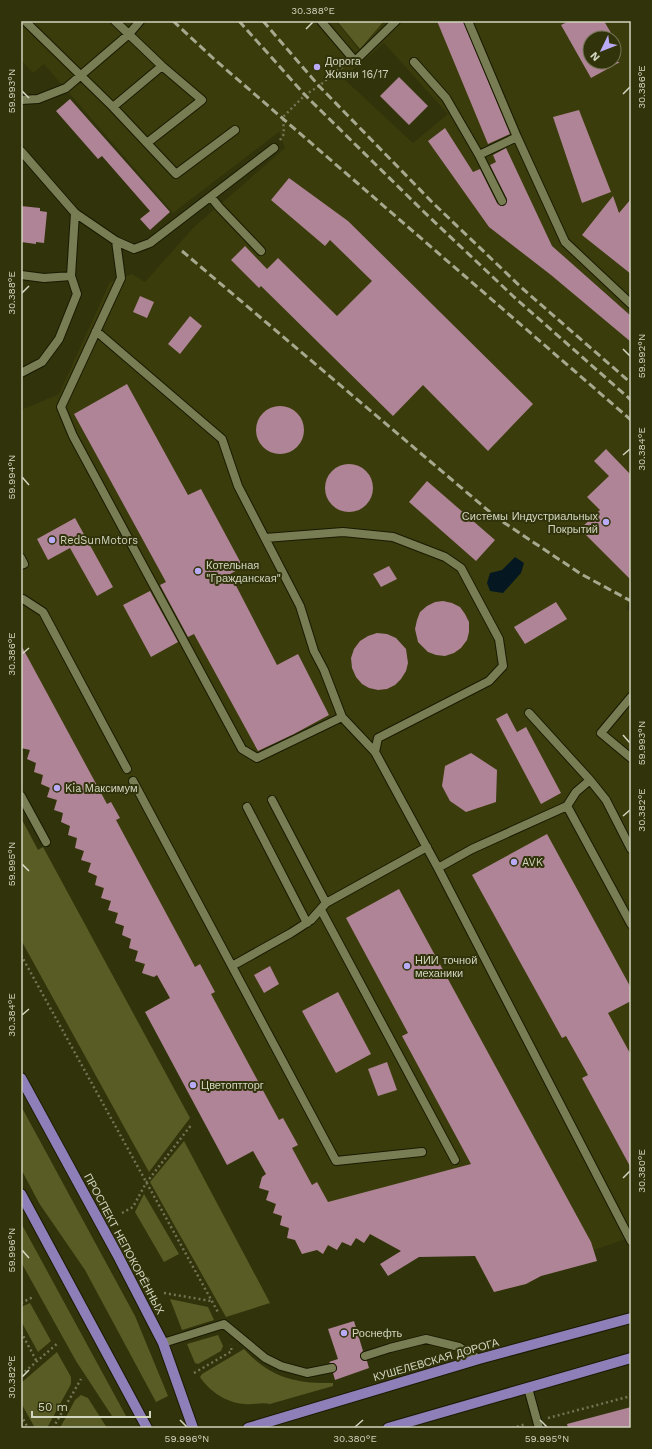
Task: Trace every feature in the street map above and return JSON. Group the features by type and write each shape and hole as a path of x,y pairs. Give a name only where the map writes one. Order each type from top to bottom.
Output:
{"main road":[{"name":"ПРОСПЕКТ НЕПОКОРЁННЫХ","path":"21,1078 117,1254 163,1343 193,1428"},
{"path":"21,1194 147,1428"},
{"name":"КУШЕЛЕВСКАЯ ДОРОГА","path":"248,1428 479,1359 631,1318"},
{"path":"388,1428 631,1358"}],"lane":[{"path":"25,21 113,107 176,174 235,130"},
{"path":"115,21 162,66 202,100 146,143"},
{"path":"21,100 38,99 66,88 129,34 140,21"},
{"path":"321,21 355,62 396,21"},
{"path":"468,21 517,137 565,242 631,304"},
{"path":"414,62 446,98 479,155 502,201"},
{"path":"113,107 162,66"},
{"path":"479,155 517,137"},
{"path":"21,151 75,213 116,242 134,249 150,244 274,148"},
{"path":"211,197 261,250"},
{"path":"21,373 42,362 59,339 77,294 71,276 75,213"},
{"path":"116,242 121,278 61,407 73,436 242,749 256,758 342,717"},
{"path":"21,275 44,278 71,276"},
{"path":"96,331 222,439 238,486 300,606 314,651 324,670 342,717 375,752 438,868 631,1241"},
{"path":"265,538 343,532 393,537 445,557 461,568 499,639 503,666 489,681 378,738 375,752"},
{"path":"21,558 24,564 21,565"},
{"path":"21,600 23,599 43,612 127,769"},
{"path":"631,697 601,733 631,758"},
{"path":"530,713 606,800 631,848"},
{"path":"133,780 336,1161 422,1152"},
{"path":"438,868 472,849 567,806 576,792 590,780"},
{"path":"21,796 46,842"},
{"path":"272,800 326,903"},
{"path":"567,806 631,924"},
{"path":"247,807 307,923"},
{"path":"232,966 307,923 326,903 426,847"},
{"path":"320,910 455,1160"},
{"path":"163,1343 224,1324 265,1358 281,1366 308,1372 332,1368"},
{"path":"365,1356 426,1339 459,1347 479,1359"},
{"path":"528,1388 538,1424"}],"path":[{"path":"274,148 284,134 283,117 305,95 319,86 339,69 355,62"},
{"path":"21,955 224,1324 232,1351 194,1373"},
{"path":"122,1213 133,1207 146,1183 192,1124"},
{"path":"164,1293 212,1301"},
{"path":"21,1303 33,1297"},
{"path":"21,1332 37,1362"},
{"path":"21,1375 58,1343"},
{"path":"53,1428 81,1379"},
{"path":"512,1428 538,1424 631,1396"},
{"path":"21,1415 28,1428"}],"shaded area":[{"path":"21,21 336,21 359,50 385,21 631,21 631,597 626,609 631,612 631,1237 594,1250 597,1261 541,1276 526,1284 494,1292 451,1214 382,1232 378,1239 371,1235 364,1243 358,1239 355,1240 351,1246 341,1243 337,1250 330,1246 327,1247 323,1254 317,1250 302,1254 295,1240 287,1238 288,1228 280,1225 282,1218 281,1215 273,1213 275,1205 274,1203 266,1200 268,1193 267,1190 259,1188 260,1178 266,1174 253,1151 167,1052 145,1012 170,998 157,975 151,978 150,976 142,973 144,966 136,951 129,948 131,940 122,935 124,928 123,925 115,923 116,913 108,910 110,903 102,888 95,885 97,877 88,872 90,865 89,863 81,860 83,853 82,850 75,848 77,840 68,835 70,828 68,825 61,822 63,815 62,812 54,810 56,802 55,800 47,797 49,790 48,787 41,784 43,777 34,772 36,764 27,759 29,752 28,749 21,748 21,410 59,394 110,282 132,274 145,282 193,228 285,148 279,132 173,213 44,64 33,73 21,60","holes":["384,43 448,114 413,143 343,78"]}],"green space":[{"path":"337,21 384,21 360,49"},
{"path":"21,818 38,850 43,847 190,1118 149,1172 21,940"},
{"path":"21,1106 135,1316 168,1396 156,1402 85,1270 39,1203 21,1169"},
{"path":"184,1141 270,1303 226,1317 150,1182"},
{"path":"144,1194 179,1254 164,1262 135,1212"},
{"path":"21,1223 126,1416 112,1416 76,1361 21,1262"},
{"path":"170,1299 208,1307 214,1320 182,1330"},
{"path":"30,1303 51,1341 38,1352 21,1321 21,1307"},
{"path":"218,1335 223,1346 221,1351 198,1364 195,1363 187,1344"},
{"path":"244,1349 253,1359 263,1366 284,1377 307,1382 333,1383 333,1386 270,1404 245,1404 225,1399 214,1392 200,1377 202,1374"},
{"path":"57,1352 71,1377 71,1384 47,1428 35,1428 21,1403 21,1383"},
{"path":"81,1395 88,1398 107,1428 60,1428 75,1400"}],"water":[{"path":"515,557 524,563 521,573 503,593 490,591 487,583 490,573 502,570"}],"building":[{"path":"437,21 463,21 510,134 488,144"},
{"path":"569,21 604,21 609,30 582,30 582,62 561,25"},
{"path":"586,70 606,70 591,78"},
{"path":"399,77 428,106 409,125 380,96"},
{"path":"70,99 170,212 150,230 140,219 150,211 102,156 98,159 56,111"},
{"path":"579,110 611,192 582,203 553,117"},
{"path":"445,128 473,172 480,169 497,203 501,206 506,204 507,199 490,165 496,162 493,155 506,148 552,246 631,316 631,342 551,275 489,227 428,141"},
{"path":"289,178 348,221 533,404 488,451 423,385 393,416 261,286 259,288 231,260 245,246 267,269 278,258 337,316 372,281 330,240 325,246 271,200"},
{"path":"613,196 619,213 631,199 631,274 582,235"},
{"path":"21,206 40,208 40,211 47,212 44,243 36,242 36,244 21,242"},
{"path":"140,296 154,302 147,318 133,312"},
{"path":"190,316 202,326 180,354 168,344"},
{"name":"Котельная \"Гражданская\"","path":"127,384 188,495 201,489 243,567 230,574 277,665 298,654 329,715 258,751 194,634 188,637 160,585 166,582 74,414"},
{"path":"275,406 285,406 297,413 304,425 304,435 297,447 285,454 275,454 267,450 260,443 256,435 256,425 260,417 267,410"},
{"path":"606,449 631,475 631,580 580,529 600,510 587,497 609,476 594,461"},
{"path":"344,464 354,464 366,471 373,483 373,493 366,505 354,512 344,512 336,508 329,501 325,493 325,483 329,475 336,468"},
{"path":"427,481 495,540 476,561 409,502"},
{"path":"75,518 113,587 97,596 70,548 48,560 37,539"},
{"path":"389,566 397,579 381,587 373,574"},
{"path":"150,591 178,642 151,657 123,605"},
{"path":"443,601 460,607 469,622 467,640 461,648 454,653 445,656 428,652 418,642 415,629 420,612 435,602"},
{"path":"556,602 567,619 525,644 514,627"},
{"path":"377,633 387,634 396,638 406,649 408,663 406,671 395,685 387,689 378,690 369,688 362,684 356,677 352,668 351,658 354,649 360,641"},
{"name":"НИИ точной механики","path":"21,645 107,804 111,802 120,818 116,820 195,967 200,964 215,992 211,994 279,1120 283,1118 298,1145 292,1148 312,1185 317,1182 328,1202 471,1164 402,1036 408,1033 346,918 399,889 591,1242 597,1261 541,1276 526,1284 494,1292 475,1256 419,1257 388,1276 380,1264 401,1251 370,1234 364,1243 356,1238 351,1246 342,1242 337,1250 328,1245 323,1254 317,1250 302,1254 295,1240 287,1238 289,1228 280,1225 282,1216 273,1213 276,1204 266,1200 269,1191 259,1188 262,1177 266,1174 253,1151 227,1165 145,1012 170,998 157,975 154,977 142,973 145,964 135,961 138,951 129,948 131,939 122,935 124,926 115,923 118,913 108,910 111,901 101,898 104,888 95,885 97,876 88,872 91,863 81,860 84,851 75,848 77,838 68,835 70,826 61,822 63,813 54,810 57,800 47,797 50,788 41,784 43,775 34,772 36,763 27,759 30,750 21,748"},
{"path":"507,713 517,732 526,727 561,793 541,804 496,719"},
{"path":"471,753 497,770 496,802 466,812 450,801 442,786 445,766"},
{"path":"547,834 631,988 631,1001 608,1013 631,1055 631,1168 582,1078 588,1075 566,1036 562,1038 472,875"},
{"path":"270,966 279,984 264,993 254,975"},
{"path":"338,992 371,1054 336,1073 302,1011"},
{"path":"387,1062 397,1090 378,1096 368,1069"},
{"path":"354,1321 363,1351 360,1354 360,1357 362,1360 367,1361 369,1368 335,1380 333,1373 337,1370 337,1367 334,1363 329,1362 338,1359 328,1329"},
{"path":"631,1407 631,1428 568,1428 567,1424"}],"railway":[{"path":"173,21 214,59 631,420"},
{"path":"239,21 305,95 423,211 514,297 631,400"},
{"path":"263,21 319,86 433,203 523,289 631,383"},
{"path":"182,251 497,518 581,574 631,601"}],"place":[{"name":"Дорога Жизни 16/17","path":"317,67"},
{"name":"Системы Индустриальных Покрытий","path":"606,522"},
{"name":"RedSunMotors","path":"52,540"},
{"name":"Котельная \"Гражданская\"","path":"198,571"},
{"name":"Kia Максимум","path":"57,788"},
{"name":"AVK","path":"514,862"},
{"name":"НИИ точной механики","path":"407,966"},
{"name":"Цветоптторг","path":"193,1085"},
{"name":"Роснефть","path":"344,1333"}]}
